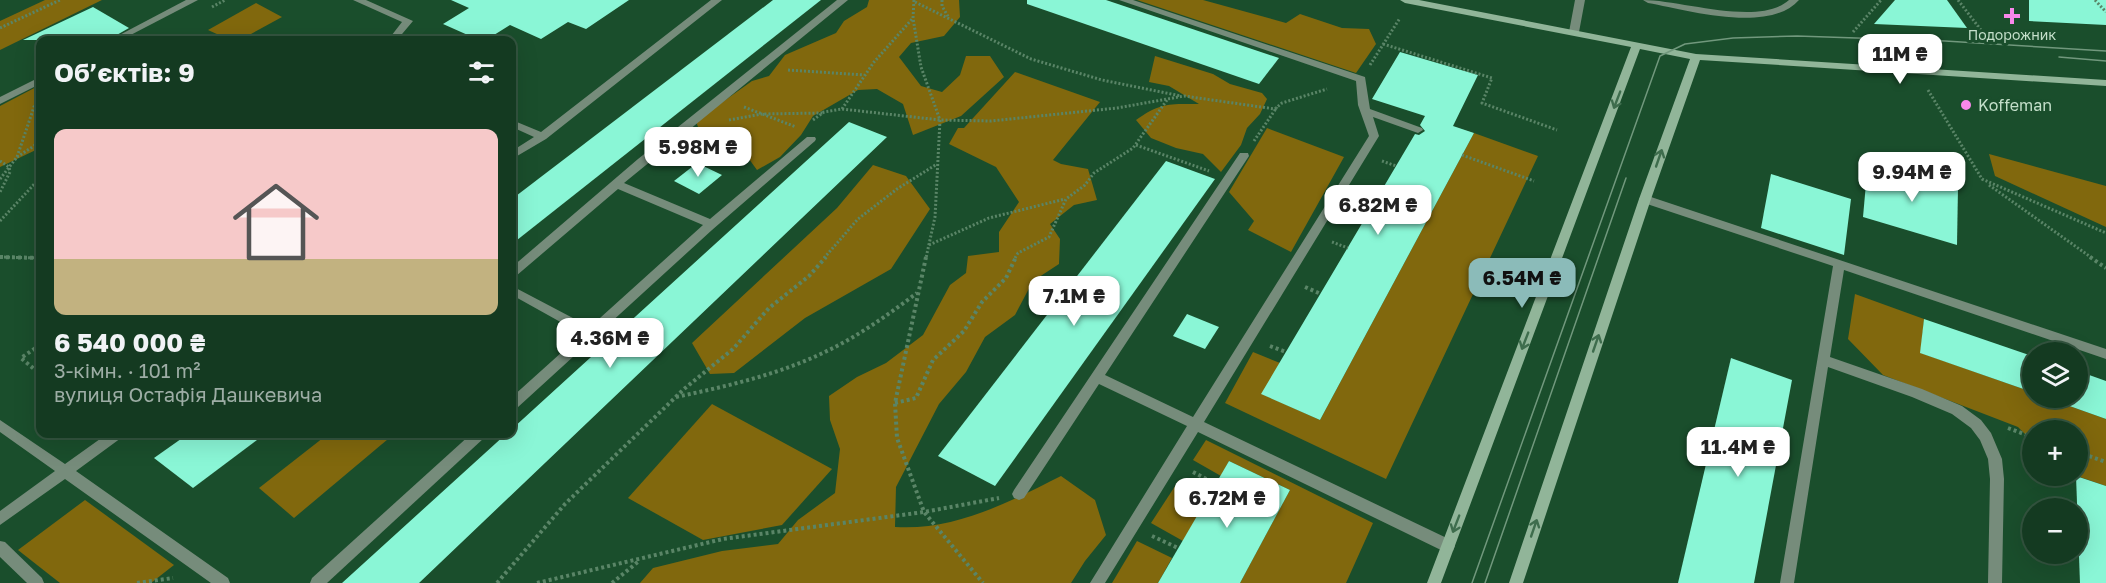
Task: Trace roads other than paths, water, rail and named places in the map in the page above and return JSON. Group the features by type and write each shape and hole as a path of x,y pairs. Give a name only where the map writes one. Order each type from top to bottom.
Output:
{"street":[{"path":"1405,0 1696,57 2106,83"},
{"path":"1434,583 1637,45"},
{"path":"1516,583 1645,199 1696,57"}],"lane":[{"path":"123,36 193,0"},
{"path":"358,0 408,21 395,36"},
{"path":"516,153 542,137 717,0"},
{"path":"516,270 721,98 843,0"},
{"path":"1096,583 1374,136 1365,111 1361,79 1124,0"},
{"path":"1574,32 1580,0"},
{"path":"1648,0 1717,12 1757,15 1778,13 1788,9 1794,0"},
{"path":"0,101 36,82"},
{"path":"1365,111 1418,129"},
{"path":"516,125 542,137"},
{"path":"516,400 809,135"},
{"path":"1020,494 1244,156"},
{"path":"617,184 711,224"},
{"path":"1645,199 2106,354"},
{"path":"1787,583 1839,263"},
{"path":"516,292 589,332"},
{"path":"1823,360 1917,393 1957,410 1976,424 1986,437 1995,459 1997,479 1995,583"},
{"path":"1097,377 1448,546"},
{"path":"0,425 223,583"},
{"path":"0,519 111,438"},
{"path":"317,583 475,438"},
{"path":"0,547 37,583"}],"tram line":[{"path":"1472,583 1660,56 1685,44 1733,38 1797,36 1945,41 2106,51"},
{"path":"2059,57 2106,61"},
{"path":"1485,583 1626,178"}],"place":[{"name":"Подорожник","path":"2012,16"},
{"name":"Koffeman","path":"1966,105"}]}
